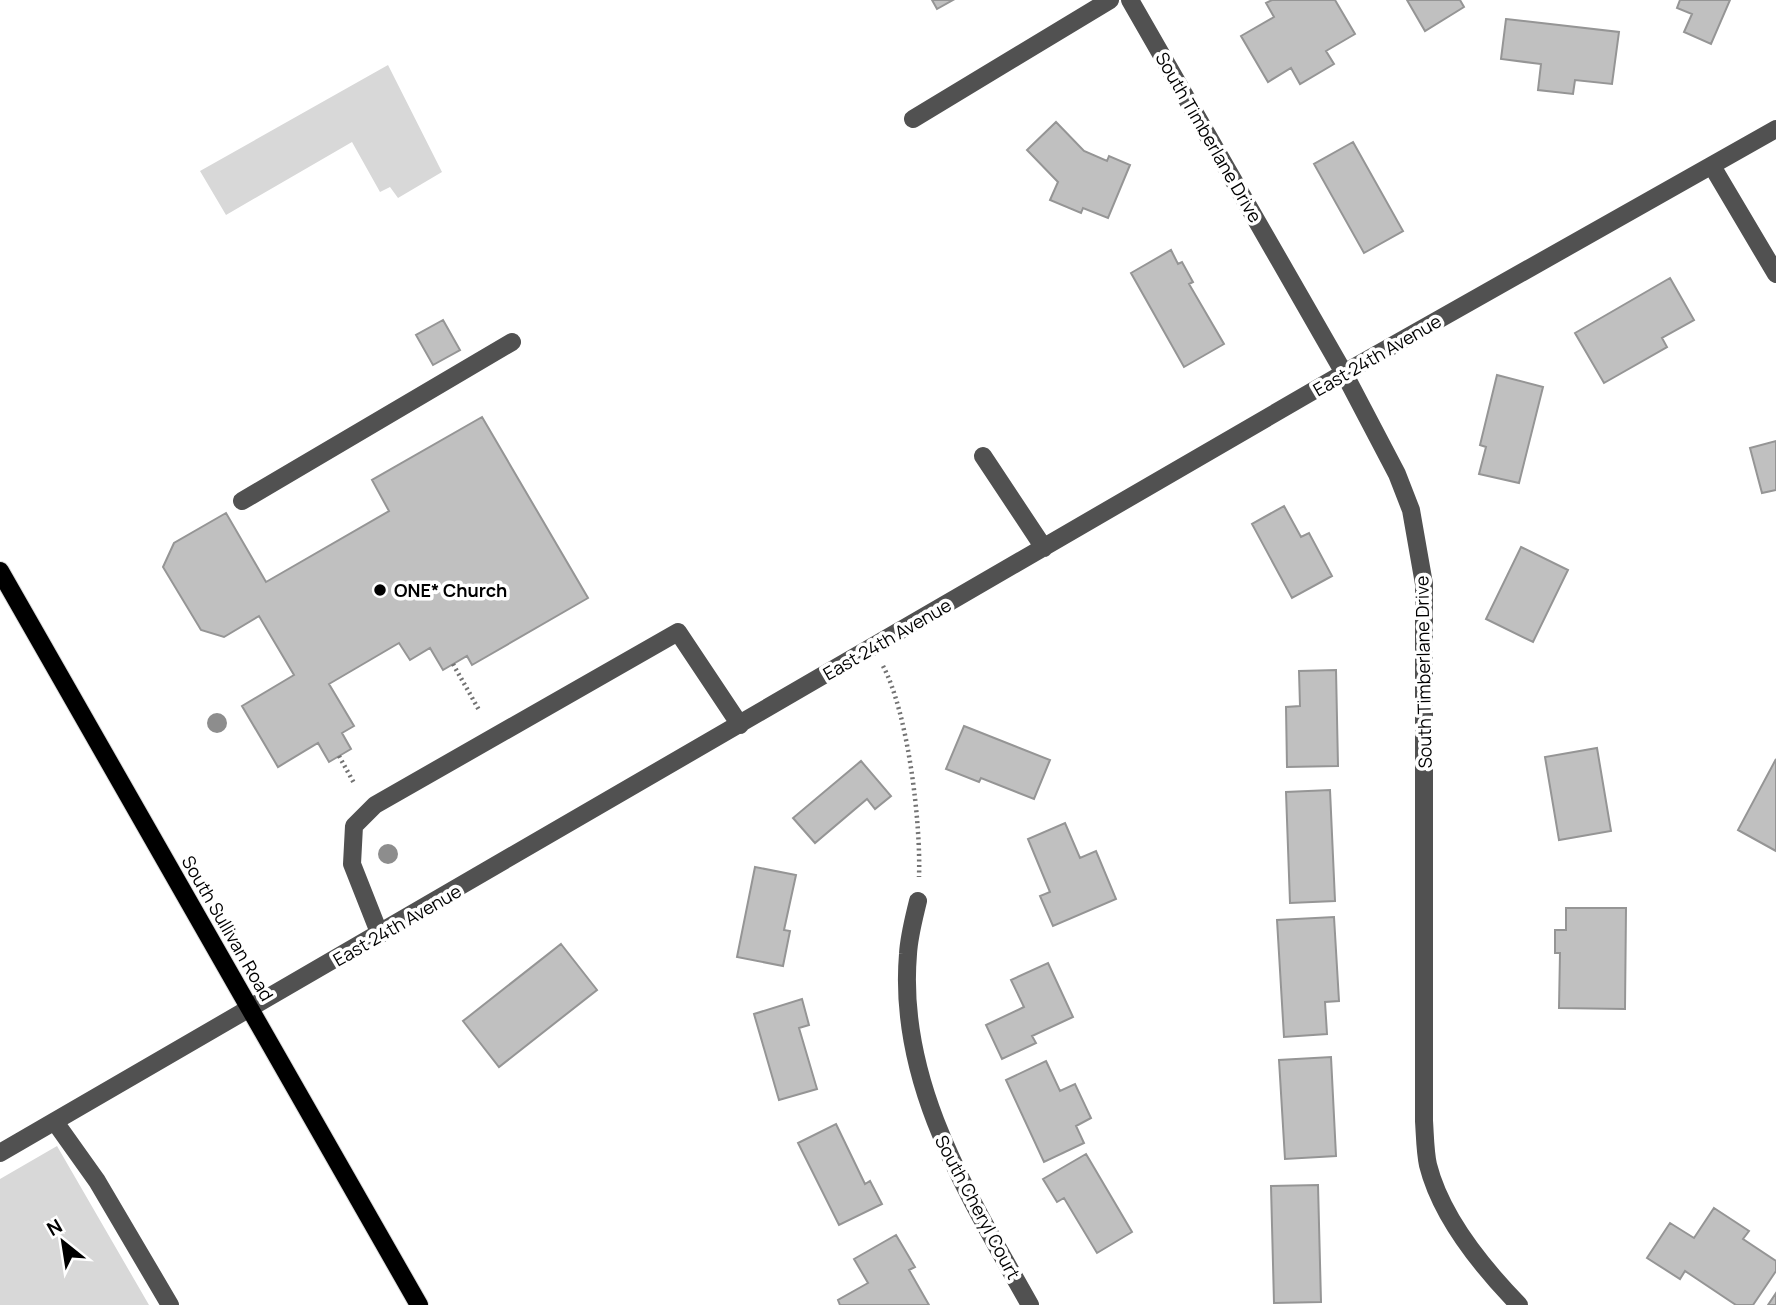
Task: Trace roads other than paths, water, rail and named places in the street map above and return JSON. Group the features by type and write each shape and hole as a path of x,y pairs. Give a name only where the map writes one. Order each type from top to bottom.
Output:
{"main road":[{"name":"South Sullivan Road","path":"0,571 419,1305"}],"street":[{"path":"913,119 1110,0"},
{"name":"South Timberlane Drive","path":"1130,0 1344,373 1397,474 1411,510 1424,583 1424,1121 1428,1164 1445,1208 1478,1258 1519,1305"},
{"name":"East 24th Avenue","path":"0,1153 380,935 1344,373 1776,129"},
{"path":"1712,166 1776,274"},
{"path":"242,501 512,342"},
{"path":"983,456 1044,548"},
{"path":"380,935 352,864 354,826 376,805 678,632 740,725"},
{"name":"South Cheryl Court","path":"918,901 908,953 908,993 912,1034 926,1096 943,1144 960,1179 1030,1305"},
{"path":"55,1122 97,1181 170,1305"}],"place":[{"name":"ONE* Church","path":"380,590"}]}
